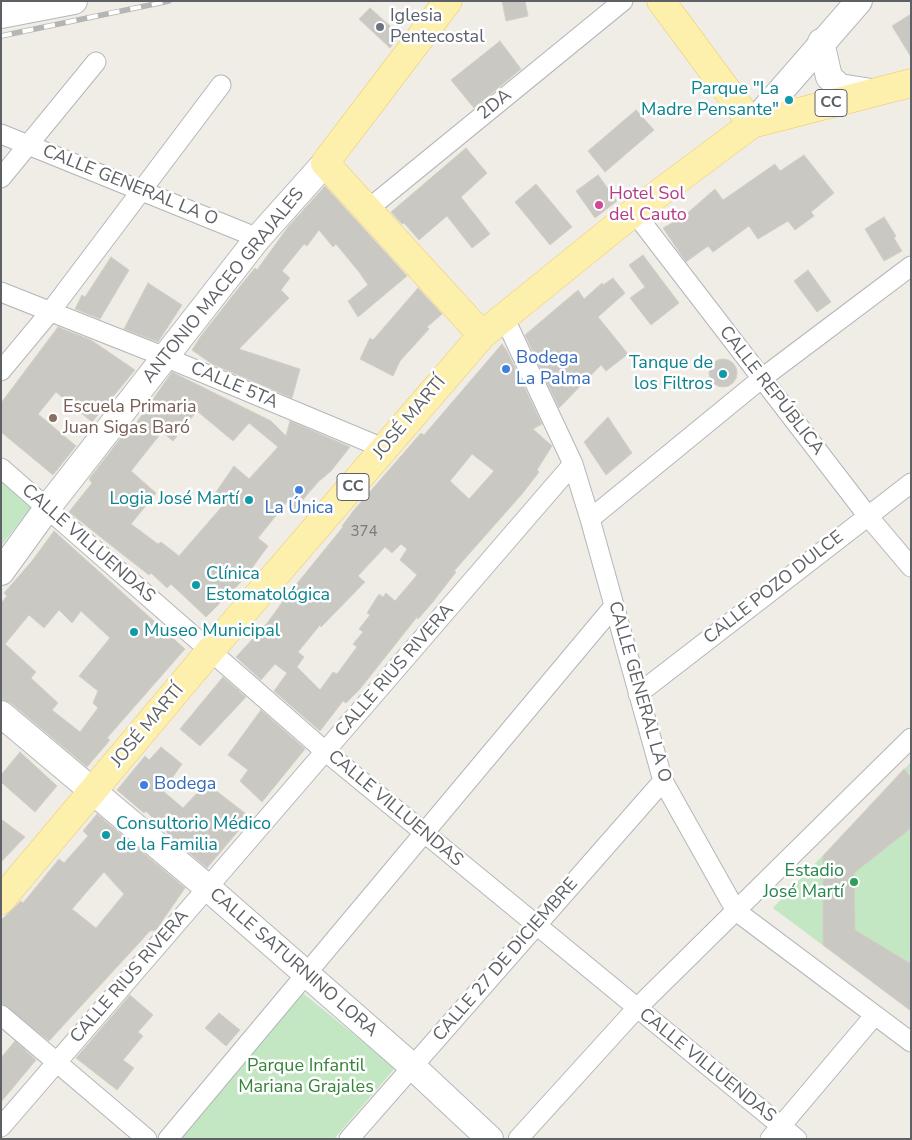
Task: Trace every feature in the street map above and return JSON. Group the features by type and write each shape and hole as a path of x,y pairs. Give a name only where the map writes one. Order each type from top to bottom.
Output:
{"main road":[{"name":"ANTONIO MACEO GRAJALES","path":"325,163 448,1"},
{"path":"661,1 752,124"},
{"name":"CC","path":"752,124 870,92 911,83"},
{"name":"JOSÉ MARTÍ","path":"1,900 94,792 210,652 353,488 383,448 482,335 634,212 752,124"},
{"path":"325,163 482,335"}],"street":[{"path":"1,15 74,1"},
{"name":"2DA","path":"367,210 623,1"},
{"path":"752,124 821,42 859,1"},
{"path":"821,42 829,77 840,87 870,92"},
{"path":"1,178 96,62"},
{"path":"1,371 50,312 221,85"},
{"name":"CALLE GENERAL LA O","path":"1,134 258,238"},
{"name":"ANTONIO MACEO GRAJALES","path":"1,572 48,507 258,238 325,163"},
{"name":"CALLE REPÚBLICA","path":"634,212 867,515 911,567"},
{"path":"590,520 761,379 911,266"},
{"name":"CALLE 5TA","path":"1,292 165,357 383,448"},
{"name":"CALLE GENERAL LA O","path":"504,317 573,464 662,781 736,911 911,1042"},
{"name":"CALLE RIUS RIVERA","path":"1,1127 573,464"},
{"name":"CALLE VILLUENDAS","path":"1,468 48,507 210,652 326,752 636,1008 775,1132 797,1139"},
{"name":"CALLE POZO DULCE","path":"638,694 867,515 911,483"},
{"path":"168,1139 422,832 614,606"},
{"name":"CALLE SATURNINO LORA","path":"1,714 208,888 304,974 413,1067 490,1139"},
{"path":"518,1139 636,1008 911,738"},
{"name":"CALLE 27 DE DICIEMBRE","path":"349,1139 662,781"},
{"path":"1,1015 146,1139"},
{"path":"775,1132 874,1016"}],"green space":[{"path":"1,480 32,506 1,546"},
{"name":"Estadio José Martí","path":"911,762 911,1011 773,908"},
{"name":"Parque Infantil Mariana Grajales","path":"299,990 395,1068 334,1139 175,1139"}],"building":[{"path":"502,1 525,1 528,16 506,21"},
{"name":"Iglesia Pentecostal","path":"370,8 400,35 390,48 359,19"},
{"path":"911,14 911,57 892,26"},
{"path":"500,41 521,69 474,108 451,80"},
{"path":"636,110 654,130 605,172 588,151"},
{"path":"466,148 487,173 461,197 490,234 472,248 447,216 419,240 391,212"},
{"path":"804,155 834,193 811,212 814,216 795,230 788,221 758,239 749,226 713,252 708,246 686,262 663,228 684,216 715,189 723,200 775,164 780,171"},
{"path":"598,175 617,201 595,218 576,191"},
{"path":"536,184 572,227 550,245 515,202"},
{"path":"325,186 407,276 358,317 348,301 368,285 359,272 336,244 333,247 319,230 307,246 304,244 282,271 290,278 281,290 289,298 239,349 300,369 292,398 212,364 192,350 241,285 255,268 257,270 288,227"},
{"path":"884,217 896,236 894,238 902,251 884,261 865,229"},
{"path":"643,255 679,303 651,325 630,298 645,287 629,265"},
{"path":"111,257 129,270 100,319 75,309 82,295 85,297"},
{"path":"808,270 831,302 817,312 794,281"},
{"path":"613,278 625,293 598,317 628,354 606,371 601,365 559,408 525,335 578,290 584,299 602,283 603,285"},
{"path":"148,283 182,305 158,342 124,329"},
{"path":"418,288 442,314 427,327 429,329 400,361 393,376 360,359 370,338 373,340"},
{"name":"Escuela Primaria Juan Sigas Baró","path":"58,327 91,340 135,370 92,422 56,392 38,414 76,446 53,475 1,432 1,403"},
{"path":"502,344 542,424 533,429 552,446 537,470 539,472 522,494 454,571 456,572 432,603 418,619 417,617 360,689 346,703 343,701 320,731 274,691 287,673 275,664 261,680 236,657 268,622 343,527 354,510 421,433 424,435","holes":["472,454 494,471 469,499 450,481","401,544 407,549 400,560 417,575 395,601 386,593 383,597 379,594 367,613 370,615 359,629 363,632 353,644 357,647 337,674 333,672 320,690 297,667 304,657 298,652 320,625 321,627 365,582 358,576 385,547 392,553"]},
{"name":"Tanque de los Filtros","path":"723,359 733,363 737,373 733,383 723,387 713,383 709,373 713,363"},
{"path":"172,372 271,421 286,436 290,421 350,447 331,471 318,482 295,509 287,502 258,538 268,546 244,579 206,617 171,584 167,588 151,573 149,575 69,512 92,483 89,479 124,434 130,428 132,429","holes":["197,411 233,441 249,423 278,447 249,479 234,466 214,495 225,503 179,556 161,542 158,544 131,524 156,493 131,471 162,432 173,441"]},
{"path":"608,417 632,453 606,475 584,442"},
{"path":"54,531 185,649 107,738 110,740 87,767 11,703 1,699 1,603 7,596 4,593 32,561","holes":["59,610 72,623 81,611 110,638 79,676 98,691 93,703 98,708 80,732 52,710 58,703 31,678 36,672 5,644 29,615 44,628"]},
{"path":"223,677 246,697 200,746 180,729"},
{"path":"261,710 305,749 262,802 240,781 248,770 228,755"},
{"path":"161,747 182,764 163,791 183,808 199,791 204,795 210,786 250,817 207,868 174,840 146,811 144,813 117,790 145,756 149,760"},
{"path":"20,752 57,786 35,812 1,782 1,775"},
{"path":"904,769 911,777 911,828 854,873 855,930 911,964 911,1011 823,945 823,856"},
{"path":"97,814 185,888 156,930 150,931 49,1041 1,1003 1,920 21,901 23,903 59,859 64,863 88,836 83,831","holes":["104,872 124,894 96,928 72,909"]},
{"path":"1,819 25,837 1,862"},
{"path":"130,995 153,1015 138,1032 143,1036 123,1060 134,1068 117,1090 76,1058"},
{"path":"219,1013 240,1030 226,1046 205,1028"},
{"path":"15,1041 36,1060 1,1102 1,1058"}],"railway":[{"path":"1,36 169,1"}],"place":[{"name":"Iglesia Pentecostal","path":"380,27"},
{"name":"Parque \"La Madre Pensante\"","path":"789,100"},
{"name":"Hotel Sol del Cauto","path":"599,205"},
{"name":"Bodega La Palma","path":"506,369"},
{"name":"Tanque de los Filtros","path":"723,374"},
{"name":"Escuela Primaria Juan Sigas Baró","path":"53,418"},
{"name":"La Única","path":"299,490"},
{"name":"Logia José Martí","path":"249,500"},
{"name":"Clínica Estomatológica","path":"196,585"},
{"name":"Museo Municipal","path":"134,632"},
{"name":"Bodega","path":"144,785"},
{"name":"Consultorio Médico de la Familia","path":"106,835"},
{"name":"Estadio José Martí","path":"854,882"}]}
